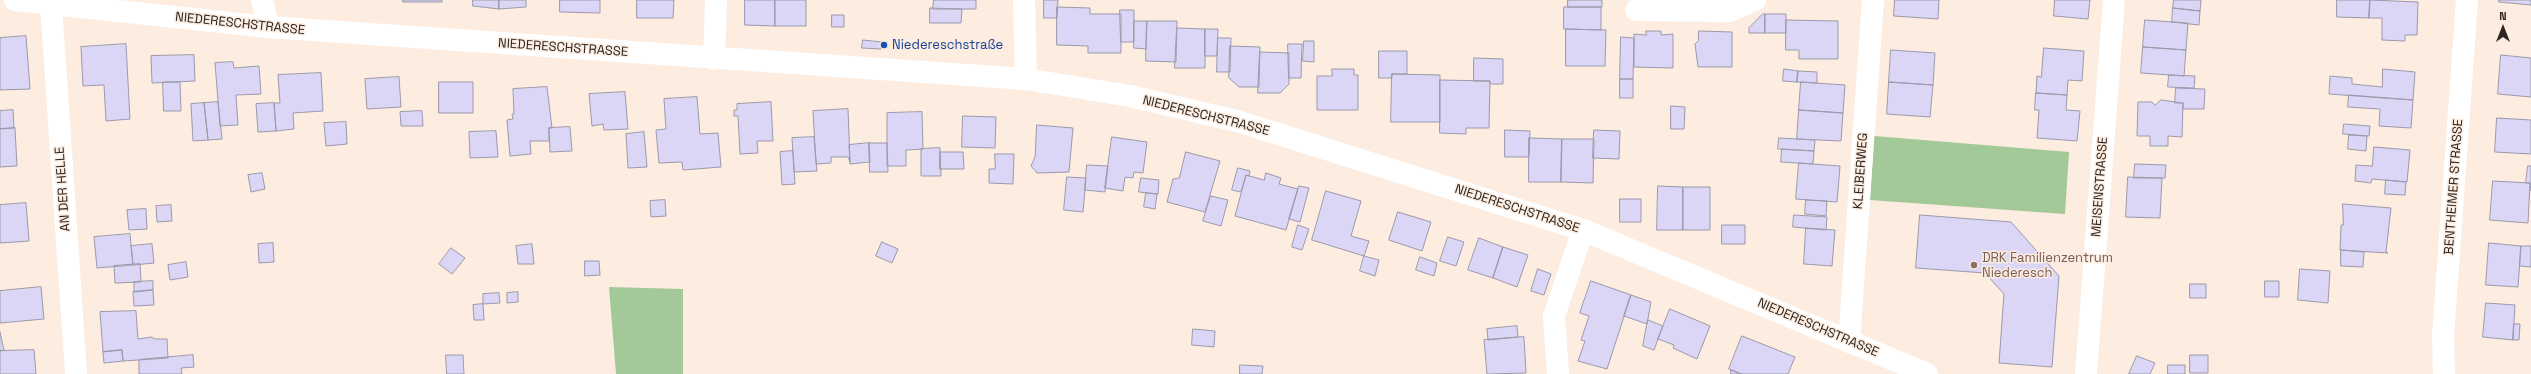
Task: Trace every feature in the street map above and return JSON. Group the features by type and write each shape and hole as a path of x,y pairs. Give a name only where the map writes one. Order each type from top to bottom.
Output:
{"street":[{"name":"NIEDERESCHSTRASSE","path":"15,0 268,27 714,59 1026,79 1130,96 1237,121 1583,230 1927,374"},
{"path":"262,0 268,27"},
{"path":"714,59 716,0"},
{"path":"1024,0 1026,79"},
{"path":"1636,10 1730,11 1754,0"},
{"name":"KLEIBERWEG","path":"1849,342 1873,0"},
{"name":"MEISENSTRASSE","path":"2086,374 2114,0"},
{"name":"BENTHEIMER STRASSE","path":"2444,374 2443,336 2467,0"},
{"name":"AN DER HELLE","path":"51,4 76,374"},
{"path":"1558,374 1554,316 1583,230"}],"green space":[{"path":"1874,136 2069,152 2065,214 1870,200"},
{"path":"609,287 683,289 683,374 616,374"}],"building":[{"path":"403,0 442,0 442,2 403,2"},
{"path":"473,0 499,0 499,9 473,6"},
{"path":"499,0 526,0 526,7 499,9"},
{"path":"560,0 600,0 600,13 560,12"},
{"path":"637,0 674,0 673,18 637,18"},
{"path":"745,0 775,0 775,26 745,25"},
{"path":"775,0 806,0 806,26 775,26"},
{"path":"934,0 976,0 976,9 933,9"},
{"path":"1044,0 1058,0 1057,18 1044,18"},
{"path":"1568,0 1602,0 1602,7 1568,7"},
{"path":"1895,0 1939,0 1938,19 1894,16"},
{"path":"2055,0 2090,0 2088,19 2054,16"},
{"path":"2174,0 2201,0 2200,11 2173,8"},
{"path":"2337,0 2370,0 2369,18 2337,17"},
{"path":"2370,0 2418,2 2417,35 2405,35 2405,41 2382,40 2382,18 2369,18"},
{"path":"2499,0 2531,0 2531,5 2499,2"},
{"path":"1057,7 1090,8 1090,14 1121,14 1121,53 1088,53 1088,46 1057,45"},
{"path":"1564,7 1601,7 1601,30 1564,29"},
{"path":"930,8 962,9 961,23 930,23"},
{"path":"2173,8 2200,11 2199,25 2172,22"},
{"path":"1120,10 1134,10 1134,42 1121,42"},
{"path":"1763,14 1765,14 1765,33 1749,33 1749,28"},
{"path":"1765,14 1786,14 1786,33 1765,33"},
{"path":"832,15 844,15 844,27 832,27"},
{"path":"1786,20 1838,21 1838,59 1799,59 1799,50 1786,50"},
{"path":"2145,20 2188,23 2186,50 2143,47"},
{"path":"1134,21 1147,21 1146,49 1134,48"},
{"path":"1147,21 1177,21 1176,62 1146,61"},
{"path":"1177,28 1205,29 1205,68 1175,68"},
{"path":"1205,29 1218,29 1217,56 1205,56"},
{"path":"1566,29 1606,30 1605,66 1566,66"},
{"path":"1646,31 1661,31 1661,35 1673,34 1673,68 1634,67 1634,34 1646,35"},
{"path":"1699,31 1732,32 1732,67 1698,67 1695,44 1698,41"},
{"path":"26,36 30,89 0,90 0,38"},
{"path":"1621,37 1634,38 1633,79 1620,79"},
{"path":"1218,38 1231,38 1230,72 1217,72"},
{"path":"863,40 882,42 881,49 862,48"},
{"path":"1304,41 1314,41 1314,62 1303,61"},
{"path":"126,44 130,119 106,121 104,85 83,86 81,47"},
{"path":"1288,44 1302,44 1301,78 1289,78"},
{"path":"1230,46 1260,47 1259,87 1239,87 1229,78"},
{"path":"2143,47 2186,50 2184,76 2141,73"},
{"path":"2044,48 2084,51 2082,81 2068,80 2067,95 2036,93 2037,76 2041,77"},
{"path":"1891,50 1935,53 1933,85 1889,82"},
{"path":"1379,51 1407,51 1407,74 1392,74 1392,78 1379,78"},
{"path":"1260,52 1289,53 1289,84 1280,93 1258,93"},
{"path":"194,55 195,81 152,83 151,56"},
{"path":"2501,55 2531,58 2531,97 2498,94"},
{"path":"1474,58 1503,59 1503,84 1490,84 1490,81 1474,81"},
{"path":"233,62 234,68 259,66 261,94 236,95 238,125 220,126 215,63"},
{"path":"1332,69 1354,69 1354,75 1358,75 1358,110 1317,110 1317,76 1332,76"},
{"path":"1784,69 1798,71 1797,82 1783,81"},
{"path":"2383,69 2415,72 2413,100 2329,94 2330,76 2352,78 2352,84 2382,87"},
{"path":"1798,71 1817,72 1817,83 1797,82"},
{"path":"321,73 323,111 293,113 294,129 276,131 274,103 280,103 278,75"},
{"path":"1392,74 1440,75 1440,122 1391,122"},
{"path":"2169,75 2195,76 2194,88 2168,87"},
{"path":"399,77 401,107 367,109 365,79"},
{"path":"1620,79 1633,79 1633,98 1620,98"},
{"path":"1440,80 1490,81 1489,128 1466,128 1466,134 1440,133"},
{"path":"163,82 180,82 181,111 164,111"},
{"path":"439,82 473,82 473,113 439,113"},
{"path":"1801,82 1845,85 1843,113 1799,110"},
{"path":"1889,82 1933,85 1930,117 1887,114"},
{"path":"547,87 552,128 549,128 549,141 530,141 531,154 510,156 507,120 513,119 512,114 514,114 513,89"},
{"path":"2176,88 2205,89 2204,109 2183,109 2183,103 2175,103"},
{"path":"625,92 628,129 604,130 603,124 592,126 589,94"},
{"path":"2036,93 2067,95 2066,110 2080,111 2077,141 2037,138 2039,110 2035,110"},
{"path":"2349,95 2413,100 2411,128 2379,126 2380,109 2348,107"},
{"path":"697,97 700,134 718,133 721,167 683,170 682,162 659,163 656,130 666,129 664,99"},
{"path":"2161,100 2183,103 2182,137 2168,136 2168,146 2150,146 2150,136 2137,136 2138,102 2152,102 2155,105"},
{"path":"218,102 222,139 208,140 204,103"},
{"path":"771,102 773,141 757,141 758,153 740,154 738,116 734,116 734,110 737,110 737,104"},
{"path":"204,103 208,140 193,141 191,104"},
{"path":"274,103 276,131 258,132 256,104"},
{"path":"1671,106 1685,107 1684,129 1671,129"},
{"path":"848,109 850,162 848,157 831,157 831,163 816,164 813,111"},
{"path":"13,110 14,128 0,129 0,111"},
{"path":"1799,110 1843,113 1841,141 1797,139"},
{"path":"422,111 423,126 401,126 400,112"},
{"path":"922,112 923,149 906,150 906,166 887,166 887,113"},
{"path":"963,116 996,117 995,148 962,147"},
{"path":"2497,118 2531,120 2531,154 2495,152"},
{"path":"346,122 347,144 326,146 324,123"},
{"path":"2344,124 2370,126 2369,136 2343,134"},
{"path":"1037,125 1073,128 1069,172 1037,173 1031,166 1035,157"},
{"path":"570,127 572,151 550,152 549,128"},
{"path":"15,128 17,166 0,167 0,129"},
{"path":"1505,130 1530,131 1529,157 1505,157"},
{"path":"1594,130 1620,131 1619,159 1593,158"},
{"path":"496,131 498,157 470,158 469,132"},
{"path":"644,132 647,167 628,168 626,134"},
{"path":"2349,135 2367,136 2366,151 2348,149"},
{"path":"814,137 817,171 794,172 792,138"},
{"path":"1112,137 1147,142 1143,173 1134,172 1133,178 1125,177 1123,191 1105,188"},
{"path":"1529,138 1562,139 1561,182 1529,182"},
{"path":"1779,138 1815,140 1814,151 1778,149"},
{"path":"1562,139 1594,139 1593,183 1561,182"},
{"path":"869,143 870,162 850,164 849,145"},
{"path":"869,143 887,143 888,172 870,172"},
{"path":"2374,147 2410,150 2407,182 2372,179 2371,183 2355,181 2356,165 2372,166"},
{"path":"940,148 941,176 921,176 921,149"},
{"path":"1782,149 1814,151 1813,164 1781,162"},
{"path":"793,151 795,184 782,185 780,152"},
{"path":"940,152 963,152 964,169 940,169"},
{"path":"1186,152 1220,161 1205,212 1167,202 1173,179 1179,178"},
{"path":"995,154 1014,154 1013,184 989,183 989,169 995,169"},
{"path":"1799,163 1840,166 1837,202 1796,199"},
{"path":"2135,164 2166,165 2165,178 2134,178"},
{"path":"1087,165 1108,166 1105,192 1085,190"},
{"path":"2528,166 2531,166 2531,191 2530,183 2526,183"},
{"path":"1238,168 1250,171 1249,176 1246,175 1241,192 1232,190"},
{"path":"262,173 265,189 251,192 248,175"},
{"path":"1266,173 1281,178 1279,184 1298,189 1286,230 1235,216 1246,175 1264,180"},
{"path":"1067,177 1086,178 1083,212 1064,210"},
{"path":"2128,177 2162,178 2160,218 2126,217"},
{"path":"1141,178 1159,180 1158,194 1139,192"},
{"path":"2386,180 2406,182 2405,195 2385,194"},
{"path":"2493,181 2530,183 2528,223 2490,220"},
{"path":"1299,186 1309,188 1300,222 1289,219"},
{"path":"1658,186 1683,187 1683,230 1657,230"},
{"path":"1683,187 1710,187 1710,230 1683,230"},
{"path":"1326,191 1361,201 1351,236 1369,241 1364,256 1312,240"},
{"path":"1146,193 1157,194 1155,209 1144,207"},
{"path":"1211,196 1228,200 1221,226 1203,221"},
{"path":"1620,199 1641,199 1641,222 1620,222"},
{"path":"665,200 666,216 651,217 650,201"},
{"path":"1806,200 1827,201 1826,216 1805,214"},
{"path":"26,203 29,241 0,243 0,205"},
{"path":"2343,204 2391,208 2386,252 2388,253 2340,250 2341,225 2343,225"},
{"path":"171,205 172,221 157,222 156,206"},
{"path":"146,209 147,229 129,230 127,210"},
{"path":"1398,212 1431,222 1422,251 1389,240"},
{"path":"1794,215 1827,217 1826,230 1793,227"},
{"path":"1920,215 2011,222 2059,276 2052,367 1999,363 2004,294 1985,273 1916,268"},
{"path":"1298,225 1309,229 1302,250 1292,247"},
{"path":"1722,225 1745,225 1745,244 1722,244"},
{"path":"1806,228 1835,230 1832,266 1804,264"},
{"path":"130,234 133,265 97,268 94,237"},
{"path":"1448,237 1464,242 1456,266 1440,261"},
{"path":"1479,238 1503,247 1493,278 1468,270"},
{"path":"882,242 898,249 892,263 876,256"},
{"path":"273,243 274,262 259,263 258,244"},
{"path":"2489,243 2521,246 2518,287 2486,285"},
{"path":"152,244 154,263 133,265 131,246"},
{"path":"532,244 534,264 518,264 516,246"},
{"path":"2521,246 2531,246 2531,267 2520,266"},
{"path":"1503,247 1528,255 1517,287 1493,278"},
{"path":"451,248 465,258 452,274 439,264"},
{"path":"2341,250 2364,252 2363,267 2341,266"},
{"path":"1364,256 1379,260 1375,276 1360,271"},
{"path":"1420,257 1437,263 1434,276 1416,270"},
{"path":"585,261 599,261 600,275 585,276"},
{"path":"186,262 188,277 170,280 168,265"},
{"path":"140,264 141,282 115,283 114,266"},
{"path":"1538,269 1551,274 1544,295 1531,291"},
{"path":"2300,269 2330,271 2328,303 2298,300"},
{"path":"153,281 153,290 134,292 134,282"},
{"path":"1591,281 1631,295 1607,369 1578,361 1585,341 1581,340 1589,316 1580,313"},
{"path":"2265,281 2279,281 2279,297 2265,297"},
{"path":"2190,284 2206,284 2206,298 2190,298"},
{"path":"41,287 44,319 0,323 0,291"},
{"path":"153,290 154,305 134,306 133,292"},
{"path":"518,292 518,302 507,303 507,293"},
{"path":"499,293 500,303 483,304 483,294"},
{"path":"1631,295 1651,302 1647,324 1624,316"},
{"path":"2486,303 2515,305 2513,340 2483,337"},
{"path":"483,304 484,320 474,320 473,305"},
{"path":"1670,309 1710,326 1697,359 1673,348 1674,345 1658,339"},
{"path":"136,311 138,339 151,337 155,339 167,339 168,358 123,361 122,350 103,352 100,312"},
{"path":"1648,320 1663,326 1654,350 1643,346"},
{"path":"2514,324 2520,324 2519,340 2513,340"},
{"path":"1517,326 1518,337 1488,340 1487,329"},
{"path":"1193,329 1215,331 1214,347 1192,345"},
{"path":"0,332 4,350 0,351"},
{"path":"1742,336 1795,357 1788,374 1742,374 1729,369"},
{"path":"1524,337 1526,373 1487,374 1484,340"},
{"path":"34,350 36,374 0,374 0,351"},
{"path":"122,350 123,361 104,363 103,352"},
{"path":"193,355 194,367 181,368 182,374 139,374 139,360"},
{"path":"446,355 463,355 464,374 447,374"},
{"path":"2190,355 2208,355 2208,373 2190,373"},
{"path":"2137,356 2155,363 2150,374 2129,374"},
{"path":"1240,365 1263,366 1262,374 1240,374"},
{"path":"2168,365 2185,365 2185,374 2168,374"},
{"path":"1731,370 1741,374 1731,374"}],"place":[{"name":"Niedereschstraße","path":"884,45"},
{"name":"DRK Familienzentrum Niederesch","path":"1974,265"}]}
